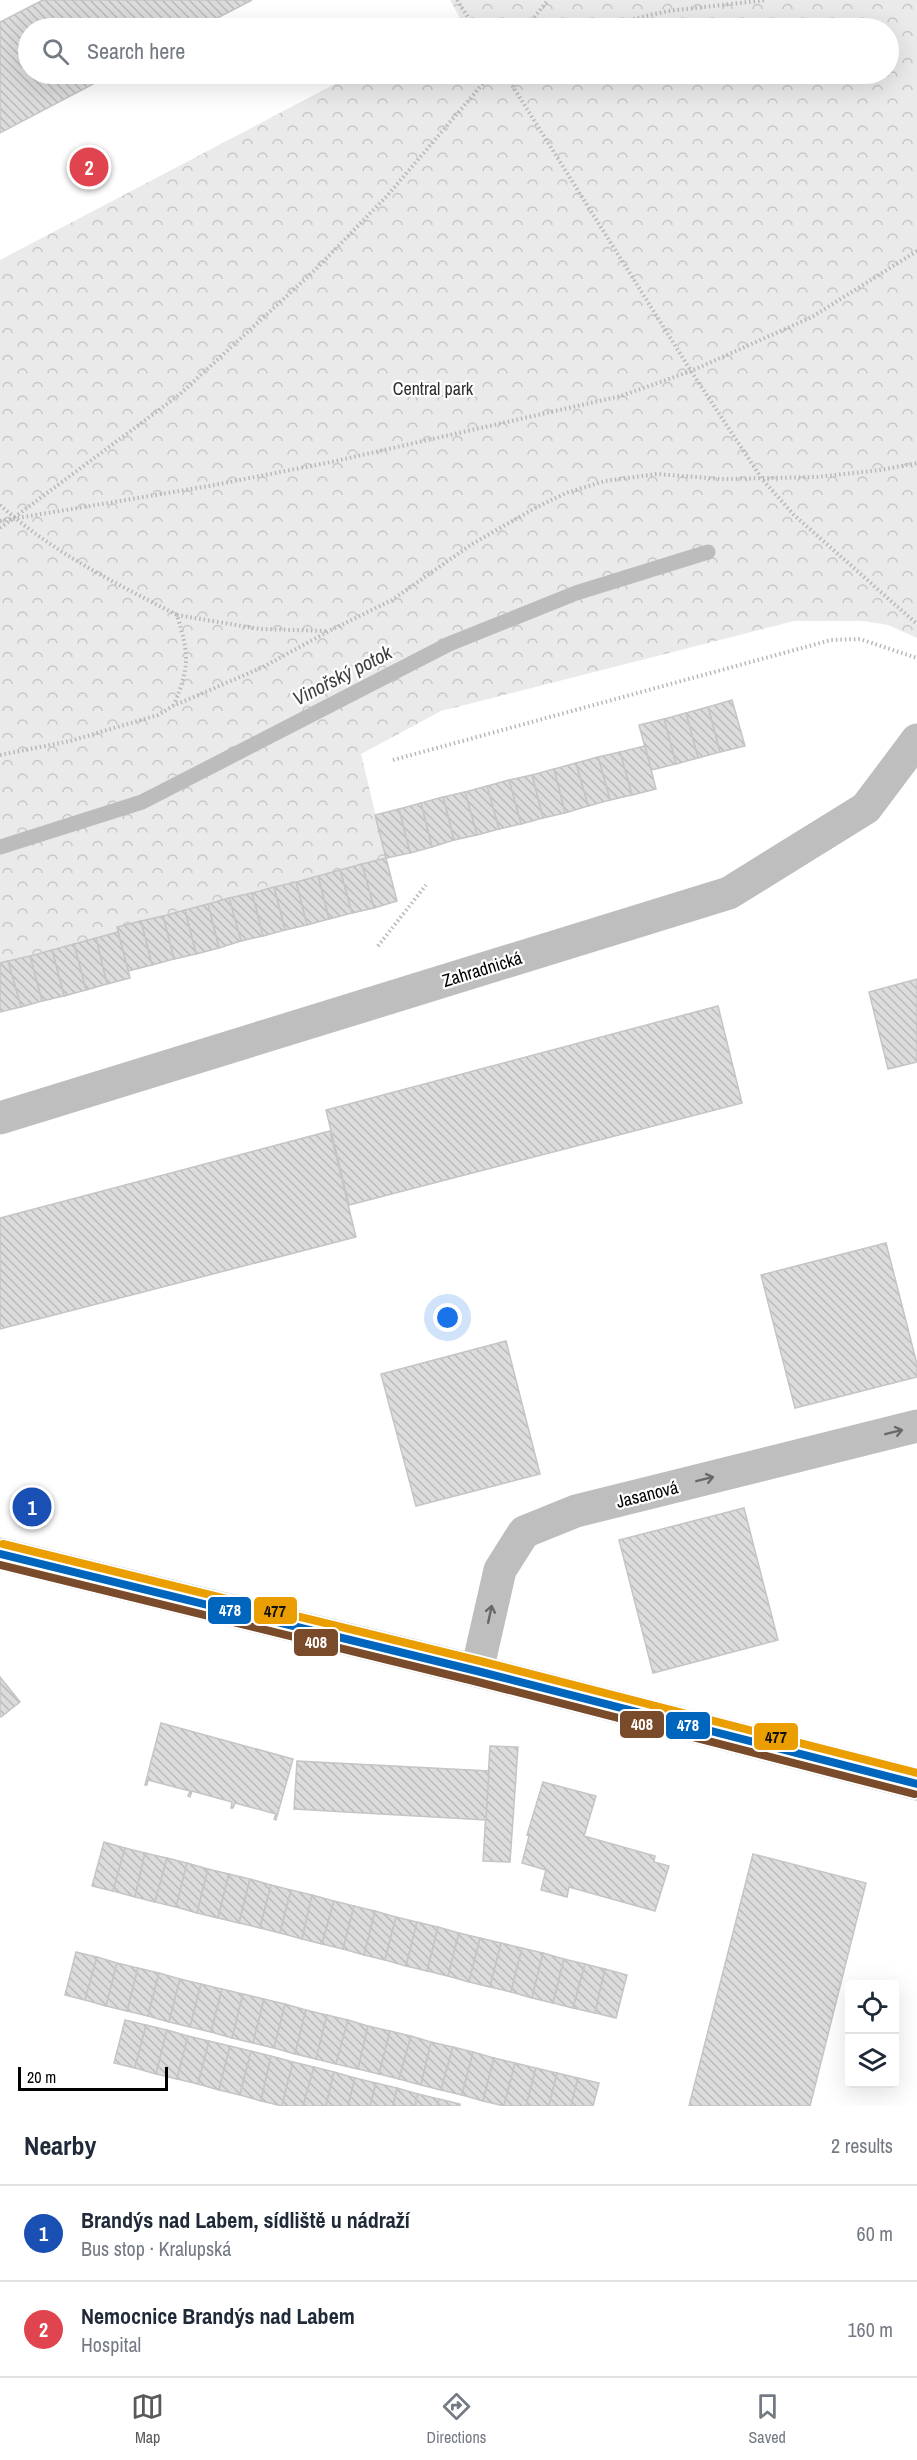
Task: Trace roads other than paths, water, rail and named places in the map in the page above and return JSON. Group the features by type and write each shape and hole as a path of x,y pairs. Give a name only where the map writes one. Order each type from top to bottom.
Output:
{"street":[{"name":"Zahradnická","path":"0,1118 729,892 866,808 917,740"},
{"name":"Jasanová","path":"477,1671 500,1570 524,1532 576,1511 917,1426"},
{"path":"0,1554 477,1671 917,1784"}],"waterway":[{"name":"Vinořský potok","path":"0,847 142,802 449,644 576,593 708,552"}],"place":[{"name":"Nemocnice Brandýs nad Labem","path":"89,167"},
{"name":"Brandýs nad Labem, sídliště u nádraží","path":"32,1507"}],"park label":[{"name":"Central park","path":"433,388"}]}
